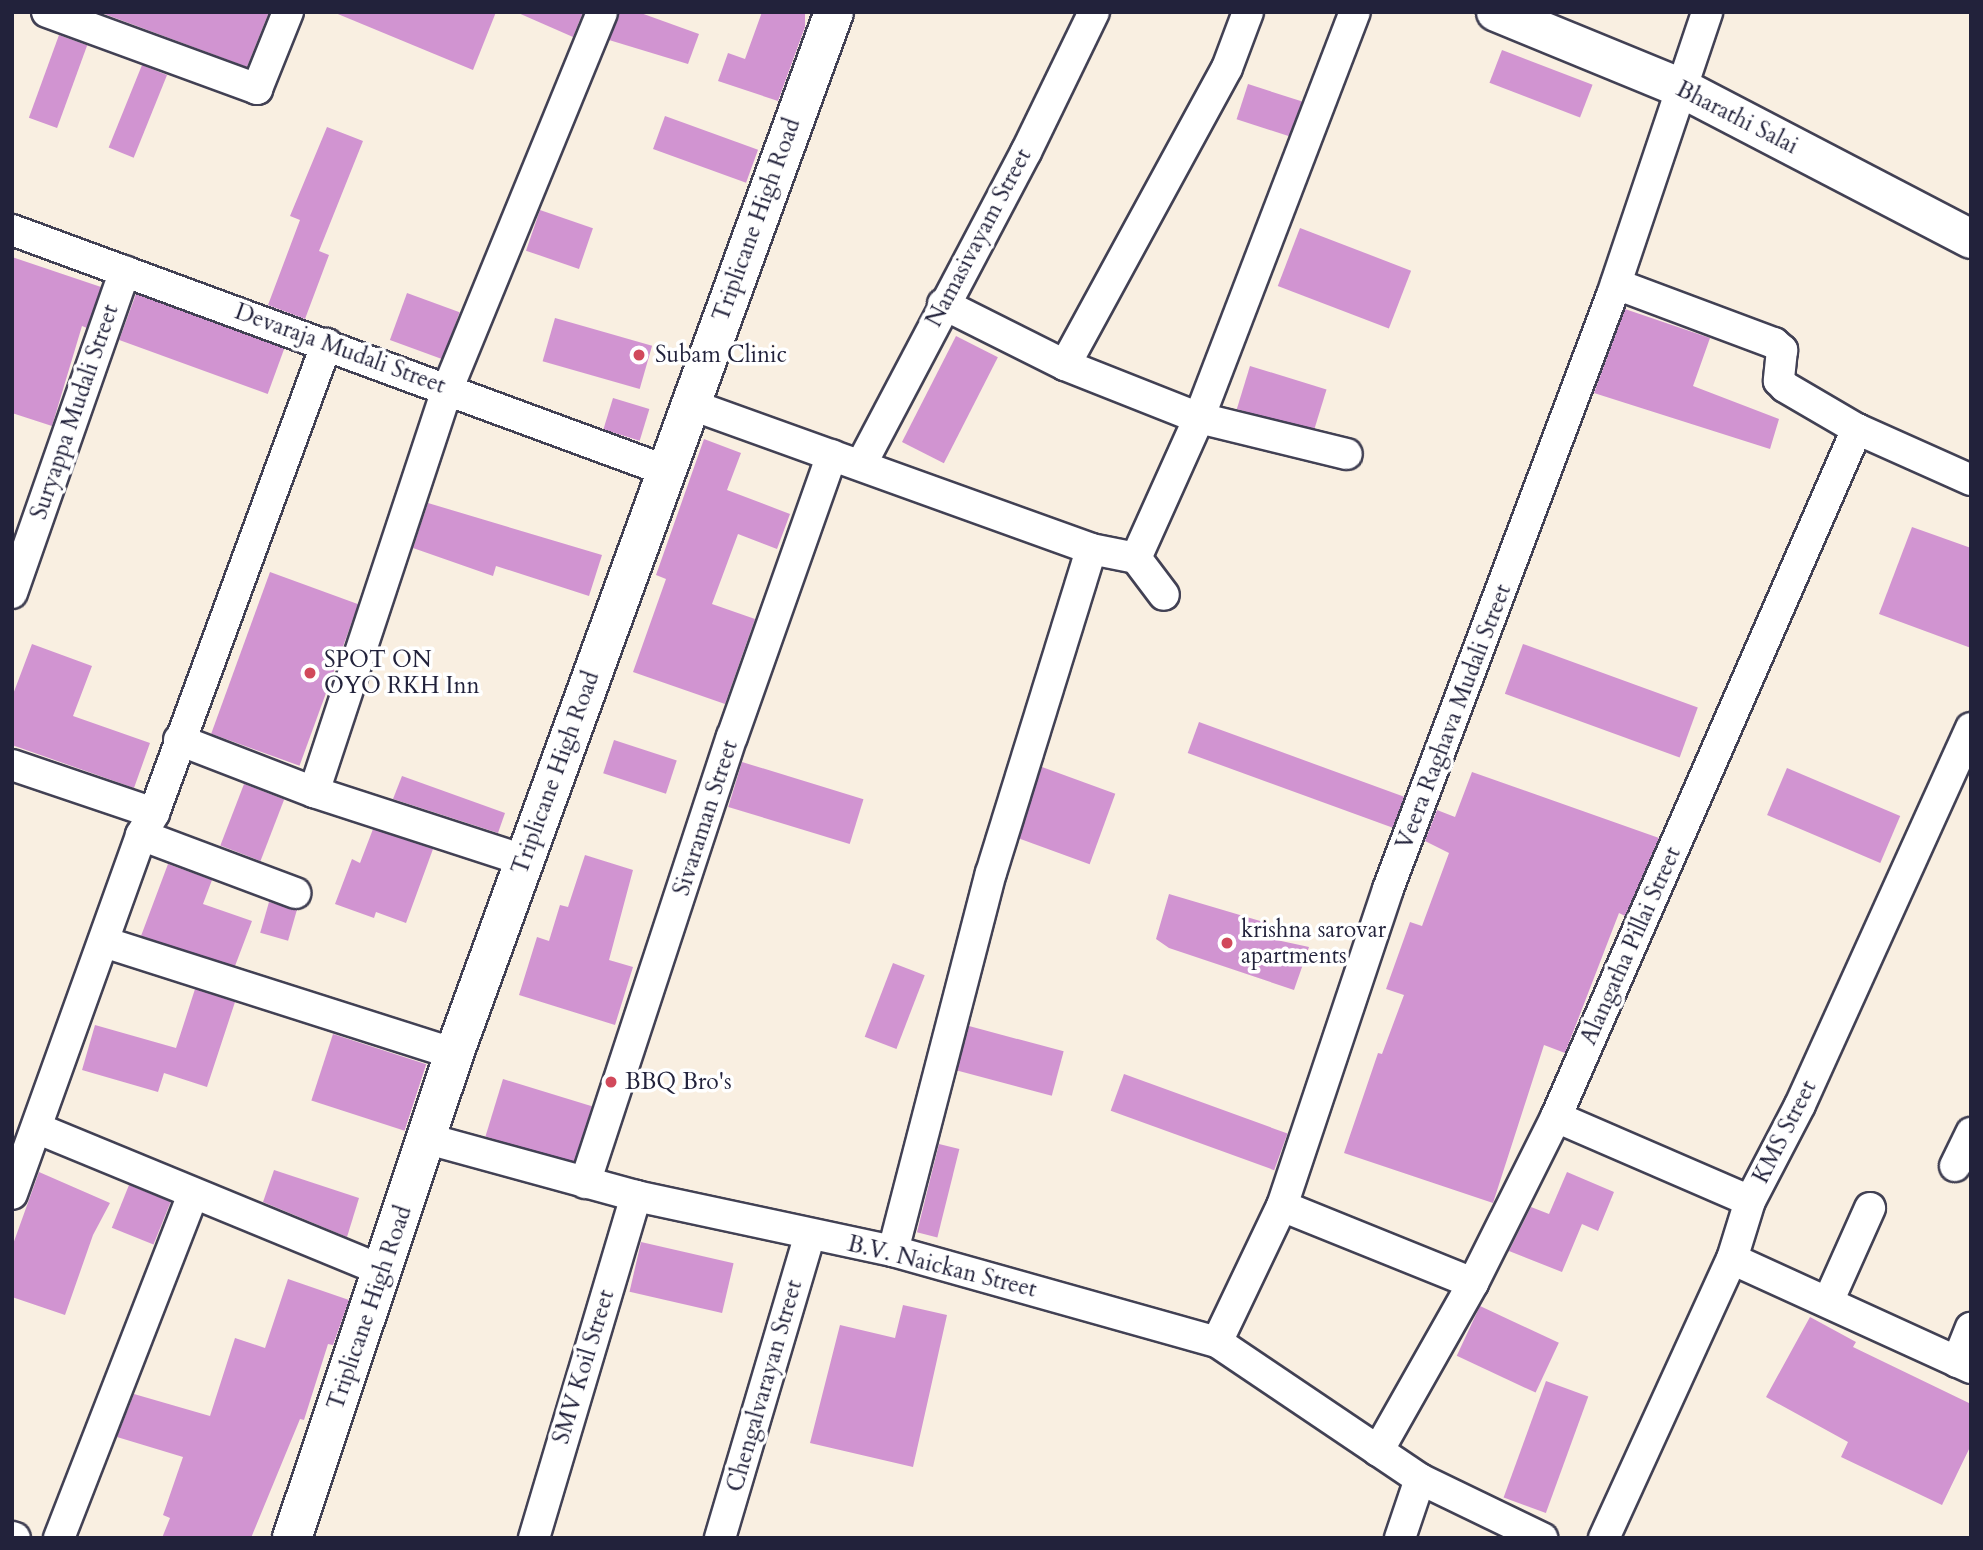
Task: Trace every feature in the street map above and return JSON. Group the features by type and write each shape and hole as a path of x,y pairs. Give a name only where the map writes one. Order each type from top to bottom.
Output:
{"main road":[{"name":"Triplicane High Road","path":"292,1538 428,1139 453,1054 834,12"},
{"name":"Bharathi Salai","path":"1496,12 1681,88 1971,239"}],"street":[{"path":"47,12 257,89 288,12"},
{"path":"314,792 448,388 602,12"},
{"name":"Namasivayam Street","path":"862,463 943,304 1026,152 1094,12"},
{"path":"1065,365 1227,68 1248,12"},
{"path":"1136,558 1199,418 1355,12"},
{"name":"Veera Raghava Mudali Street","path":"1217,1342 1282,1206 1388,889 1616,284 1707,12"},
{"name":"Devaraja Mudali Street","path":"12,230 448,388 667,471"},
{"name":"Suryappa Mudali Street","path":"12,593 125,271"},
{"path":"1616,284 1774,343 1784,361 1779,382 1857,429 1971,480"},
{"path":"943,304 1065,365 1199,418 1347,454"},
{"path":"12,1194 39,1129 147,824 327,344"},
{"path":"689,404 832,455 862,463 1091,549 1136,558 1164,595"},
{"name":"Alangatha Pillai Street","path":"1378,1451 1473,1283 1556,1117 1857,429"},
{"name":"Sivaraman Street","path":"585,1183 732,737 832,455"},
{"path":"893,1251 990,873 1091,549"},
{"name":"KMS Street","path":"1604,1538 1732,1259 1750,1201 1800,1105 1971,728"},
{"path":"179,740 314,792 523,860"},
{"path":"12,765 295,893"},
{"path":"104,942 453,1054"},
{"path":"1556,1117 1750,1201"},
{"path":"39,1129 193,1195 384,1271"},
{"path":"1955,1166 1971,1133"},
{"name":"B.V. Naickan Street","path":"428,1139 636,1196 893,1251 1217,1342 1420,1479 1542,1538"},
{"path":"59,1538 193,1195"},
{"name":"SMV Koil Street","path":"534,1538 636,1196"},
{"path":"1282,1206 1473,1283"},
{"path":"1828,1302 1870,1209"},
{"name":"Chengalvarayan Street","path":"720,1538 810,1235"},
{"path":"1732,1259 1964,1365 1971,1328"},
{"path":"1400,1538 1420,1479"}],"building":[{"path":"99,12 269,12 247,67"},
{"path":"333,12 496,12 473,70"},
{"path":"516,12 583,12 573,37"},
{"path":"619,12 638,12 699,34 688,64 609,40"},
{"path":"762,12 805,12 805,27 778,101 718,81 728,53 745,59"},
{"path":"59,35 87,45 57,128 29,118"},
{"path":"1502,50 1593,85 1580,117 1489,83"},
{"path":"142,65 167,75 134,158 109,148"},
{"path":"1248,84 1302,102 1291,137 1237,119"},
{"path":"665,116 758,150 746,183 653,149"},
{"path":"327,127 363,141 319,251 329,255 305,319 268,305 300,220 290,216"},
{"path":"540,210 593,228 579,269 526,251"},
{"path":"1300,228 1411,271 1389,329 1278,286"},
{"path":"12,257 101,287 87,328 82,326 52,426 12,413"},
{"path":"407,293 460,312 443,359 390,340"},
{"path":"136,294 284,348 268,394 119,340"},
{"path":"1625,309 1710,338 1693,386 1779,419 1770,449 1594,393"},
{"path":"555,318 652,346 640,389 543,361"},
{"path":"956,336 998,357 944,463 902,442"},
{"path":"1250,366 1327,389 1313,432 1237,409"},
{"path":"613,398 649,409 640,441 603,430"},
{"path":"704,439 741,453 727,490 790,514 777,549 738,534 712,604 755,619 725,704 633,672 666,579 656,575"},
{"path":"428,503 602,555 589,596 496,566 493,576 413,548"},
{"path":"1912,527 1971,548 1971,648 1879,614"},
{"path":"270,572 358,604 300,766 211,734"},
{"path":"32,644 92,666 73,716 150,743 134,788 12,745 12,697"},
{"path":"1523,644 1698,708 1680,757 1505,694"},
{"path":"1199,722 1405,797 1394,828 1188,753"},
{"path":"614,740 677,760 666,794 603,773"},
{"path":"742,762 863,799 850,844 728,807"},
{"path":"1042,767 1115,794 1090,864 1016,837"},
{"path":"1787,768 1900,816 1880,863 1767,815"},
{"path":"1472,772 1659,838 1625,916 1619,913 1565,1053 1544,1045 1493,1203 1344,1153 1378,1053 1382,1054 1404,995 1386,989 1410,922 1422,926 1449,853 1425,841 1437,810 1455,817"},
{"path":"402,776 505,813 498,833 393,799"},
{"path":"244,784 284,799 260,861 220,846"},
{"path":"373,829 433,849 406,923 376,912 374,918 335,904 352,859 360,863"},
{"path":"585,855 633,870 609,960 633,967 615,1025 519,995 537,937 549,941 560,905 568,907"},
{"path":"168,864 212,880 203,904 252,921 235,966 141,936"},
{"name":"krishna sarovar apartments","path":"1169,894 1277,926 1272,939 1309,947 1294,990 1169,948 1156,939"},
{"path":"269,902 297,910 288,941 260,933"},
{"path":"893,963 925,975 896,1049 865,1037"},
{"path":"195,989 235,1002 207,1087 164,1073 158,1092 82,1070 95,1025 176,1048"},
{"path":"969,1026 1064,1051 1052,1096 957,1070"},
{"path":"333,1034 426,1064 405,1131 311,1101"},
{"path":"1124,1074 1288,1134 1274,1170 1111,1111"},
{"path":"503,1079 592,1106 574,1164 485,1136"},
{"path":"939,1144 959,1149 937,1237 917,1232"},
{"path":"274,1170 359,1198 347,1237 263,1202"},
{"path":"39,1172 110,1203 93,1235 65,1315 12,1297 12,1247"},
{"path":"1567,1172 1614,1192 1598,1231 1582,1224 1562,1272 1509,1251 1531,1207 1549,1214"},
{"path":"129,1185 171,1202 153,1245 112,1228"},
{"path":"641,1242 734,1263 722,1313 630,1292"},
{"path":"288,1279 349,1300 333,1345 328,1344 304,1420 300,1419 251,1538 162,1538 170,1518 163,1515 183,1457 117,1437 134,1394 210,1416 235,1338 265,1348"},
{"path":"903,1305 947,1315 913,1467 810,1443 840,1325 895,1338"},
{"path":"1480,1306 1559,1343 1536,1393 1457,1356"},
{"path":"1810,1317 1856,1342 1853,1347 1971,1404 1971,1445 1942,1505 1841,1457 1848,1442 1766,1397"},
{"path":"1546,1381 1588,1396 1546,1513 1504,1498"}],"place":[{"name":"Subam Clinic","path":"639,355"},
{"name":"SPOT ON OYO RKH Inn","path":"310,673"},
{"name":"krishna sarovar apartments","path":"1227,943"},
{"name":"BBQ Bro's","path":"611,1082"}]}
